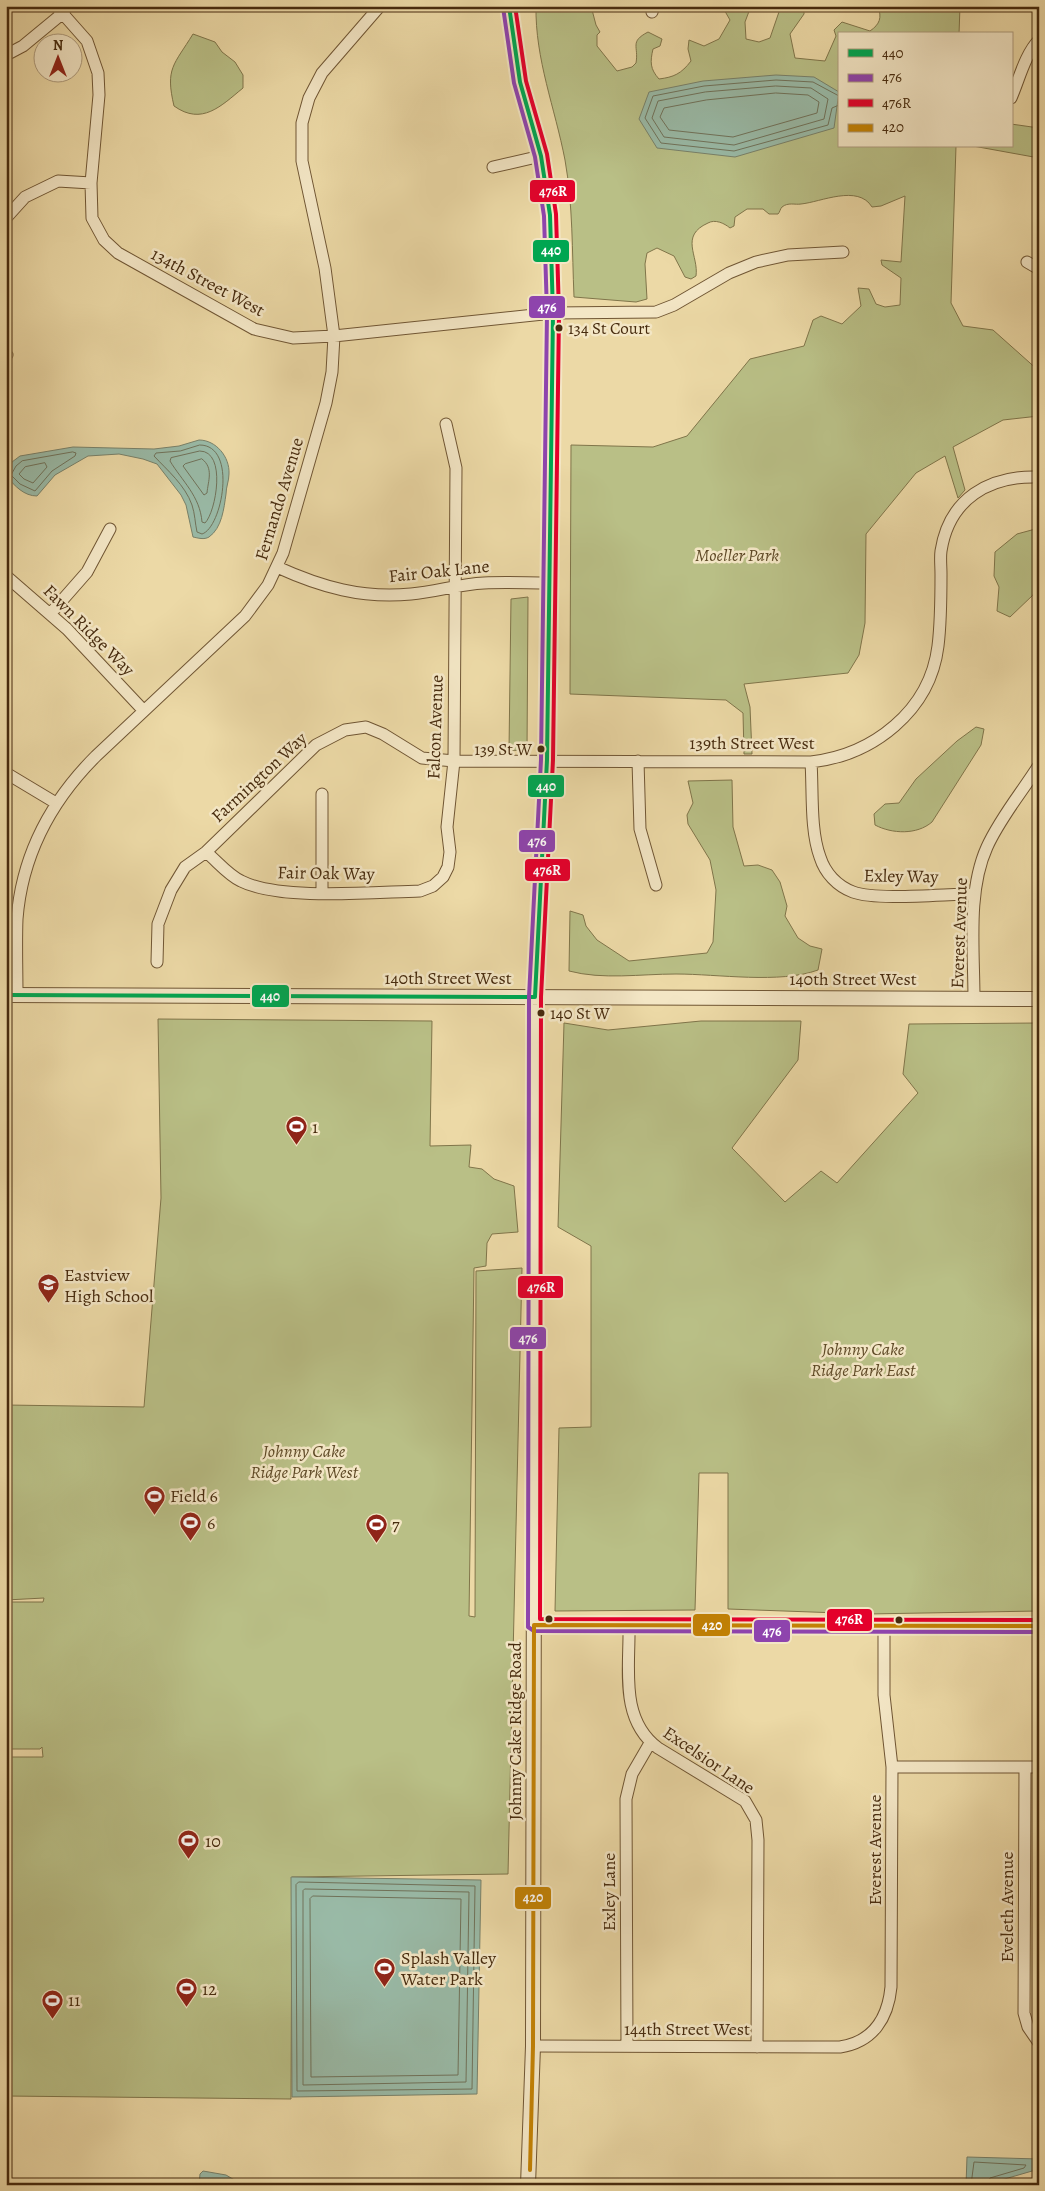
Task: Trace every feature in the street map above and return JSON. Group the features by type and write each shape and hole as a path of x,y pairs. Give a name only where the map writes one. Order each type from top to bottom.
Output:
{"street":[{"name":"Fernando Avenue","path":"11,996 22,884 38,835 56,803 84,767 245,616 268,585 288,538 326,403 332,372 334,336 325,268 302,161 302,124 309,98 322,73 380,6"},
{"name":"Johnny Cake Ridge Road","path":"509,6 520,82 540,156 550,215 553,313 547,760 535,997 533,2046 530,2185"},
{"name":"134th Street West","path":"62,8 86,41 98,73 99,94 91,183 92,218 104,240 118,253 254,329 293,338 334,336 553,313 656,312 674,305 729,273 756,262 788,255 843,252"},
{"path":"6,55 23,46 62,8"},
{"path":"1012,96 1030,53 1039,40"},
{"path":"493,167 540,156"},
{"path":"6,218 25,197 58,181 91,183"},
{"path":"1027,262 1039,269"},
{"name":"Falcon Avenue","path":"446,424 456,468 454,761 447,827 450,852 448,867"},
{"name":"139th Street West","path":"547,760 811,762 836,757 866,747 892,729 926,686 936,658 939,635 940,553 948,526 962,504 978,490 1012,477 1039,477"},
{"path":"50,613 86,572 110,529"},
{"name":"Fair Oak Lane","path":"277,567 319,584 360,594 411,594 483,583 549,583"},
{"name":"Fawn Ridge Way","path":"6,576 83,644 144,711"},
{"name":"Farmington Way","path":"157,962 158,924 171,890 185,867 206,852 316,745 344,730 366,727 383,734 422,758 454,761 547,760"},
{"path":"638,761 640,829 656,885"},
{"name":"Exley Way","path":"811,762 817,847 824,868 837,883 854,892 871,895 975,894"},
{"name":"Everest Avenue","path":"974,999 975,894 982,862 993,835 1039,765"},
{"path":"6,773 56,803"},
{"path":"322,794 322,893"},
{"name":"Fair Oak Way","path":"206,852 239,880 258,889 322,893 420,891 432,886 443,877 448,867"},
{"name":"140th Street West","path":"11,996 1039,999"},
{"path":"534,1625 1039,1626"},
{"name":"Excelsior Lane","path":"629,1625 630,1704 637,1725 650,1743 740,1797 750,1806 756,1820 758,1840 756,2047"},
{"name":"Everest Avenue","path":"840,2047 858,2043 871,2034 885,2016 890,1996 892,1767 884,1695 884,1627"},
{"name":"Exley Lane","path":"627,2046 626,1799 632,1774 650,1743"},
{"path":"892,1767 1039,1767"},
{"name":"Eveleth Avenue","path":"1024,1768 1024,2013 1028,2027 1039,2043"},
{"name":"144th Street West","path":"533,2046 840,2047"}],"green space":[{"name":"Moeller Park","path":"536,6 591,6 600,32 597,35 597,46 617,71 632,67 636,63 636,45 642,36 648,32 662,39 660,46 653,49 651,58 652,69 659,79 677,74 691,61 688,49 689,40 704,46 719,39 730,20 722,6 751,6 745,22 746,39 759,42 770,38 781,6 804,6 804,14 790,34 795,58 825,61 836,36 834,30 842,22 870,31 879,20 878,6 960,6 959,32 838,32 838,148 956,148 951,303 963,326 993,330 1039,371 1039,416 1003,420 953,447 965,490 958,498 945,456 916,473 866,534 865,623 859,655 848,673 744,684 750,707 752,754 744,754 743,713 726,700 570,694 571,445 653,447 687,436 750,359 804,346 813,320 821,316 842,324 861,306 858,288 869,289 876,304 885,307 900,305 901,278 882,265 881,260 901,262 905,196 881,206 872,207 866,200 849,195 787,205 782,207 778,214 769,214 763,209 747,209 735,217 734,226 730,228 714,221 699,228 694,234 692,247 696,276 691,279 685,277 674,256 657,248 647,253 645,264 647,299 636,302 574,297 568,177 542,64"},
{"path":"193,34 215,42 222,52 235,62 243,75 243,88 219,107 202,114 184,112 174,106 171,93 170,83 173,67"},
{"path":"1012,124 1039,128 1039,158 984,148 1012,148"},
{"path":"1039,528 1039,577 1033,595 1010,617 997,611 999,587 994,576 995,552 1017,534"},
{"path":"528,597 527,751 509,750 511,599"},
{"path":"976,727 984,729 981,745 932,822 919,829 904,832 889,830 875,825 874,814 885,804 899,803 916,779 957,741"},
{"path":"732,780 733,827 744,866 758,865 772,870 780,882 787,906 785,916 798,938 810,946 822,949 818,970 786,977 676,974 608,976 569,971 570,911 583,915 586,926 597,940 629,961 707,953 713,942 716,890 710,860 688,824 687,815 693,803 688,781"},
{"name":"Johnny Cake Ridge Park West","path":"158,1019 432,1021 430,1146 471,1145 469,1167 482,1169 494,1179 514,1186 518,1232 492,1234 487,1243 486,1266 474,1268 469,1616 475,1617 476,1271 522,1268 508,1874 292,1877 291,2099 6,2096 6,1757 43,1757 42,1747 40,1749 6,1749 6,1602 43,1602 44,1598 6,1600 6,1405 144,1407 161,1198"},
{"name":"Johnny Cake Ridge Park East","path":"701,1021 801,1021 798,1060 732,1148 785,1202 821,1171 837,1183 918,1093 903,1074 909,1024 1039,1023 1039,1611 867,1614 728,1609 728,1473 699,1473 695,1610 555,1611 559,1428 591,1427 591,1246 558,1227 564,1023 608,1030"}],"water":[{"path":"776,75 814,77 838,91 834,128 735,157 657,148 639,119 649,92 703,81"},
{"path":"199,440 216,446 224,456 229,468 229,479 220,523 209,537 205,538 193,537 186,505 181,495 157,464 143,459 119,454 88,456 55,475 37,496 24,492 7,477 12,462 20,456 73,447 154,449 179,446"},
{"name":"Splash Valley Water Park","path":"291,1877 481,1880 477,2094 292,2097"},
{"path":"967,2157 1039,2159 1039,2169 984,2185 966,2185"},
{"path":"203,2171 226,2175 243,2185 199,2185 200,2174"}],"transit line":[{"name":"440","path":"509,6 520,82 541,156 550,215 553,313 547,760 535,997"},
{"name":"476R","path":"515,6 526,81 547,154 556,214 559,313 553,760 541,997 540,1619 1039,1620"},
{"name":"476","path":"503,7 514,83 535,157 544,216 547,313 541,760 529,997 528,1627 534,1631 1039,1632"},
{"name":"440","path":"6,995 535,997"},
{"name":"420","path":"534,1625 1039,1626"},
{"name":"420","path":"530,2170 533,2046 534,1625"}],"place":[{"name":"134 St Court","path":"559,328"},
{"name":"139 St W","path":"541,749"},
{"name":"140 St W","path":"541,1013"},
{"name":"1","path":"296,1146"},
{"name":"Eastview High School","path":"48,1304"},
{"name":"Field 6","path":"154,1515"},
{"name":"6","path":"191,1542"},
{"name":"7","path":"376,1543"},
{"name":"10","path":"189,1860"},
{"name":"Splash Valley Water Park","path":"385,1987"},
{"name":"12","path":"186,2008"},
{"name":"11","path":"52,2019"}]}
